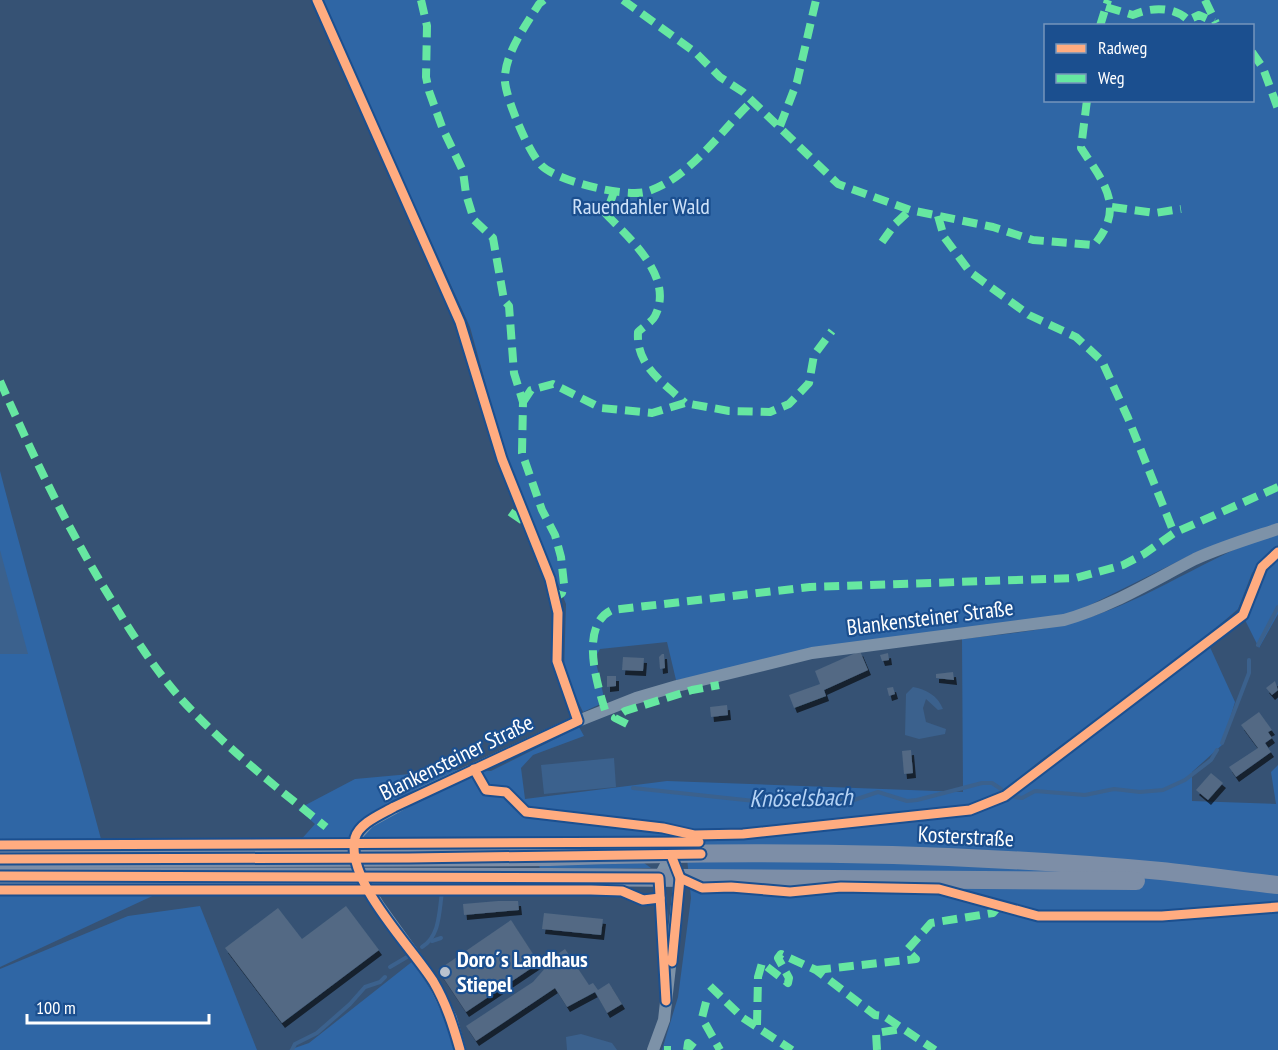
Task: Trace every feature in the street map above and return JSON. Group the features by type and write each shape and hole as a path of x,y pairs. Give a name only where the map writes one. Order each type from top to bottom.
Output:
{"main road":[{"name":"Kosterstraße","path":"0,859 671,855 946,858 1161,871 1278,885"},
{"name":"Kosterstraße","path":"0,876 1245,882"}],"street":[{"name":"Blankensteiner Straße","path":"460,1050 451,1018 437,988 359,873 354,854 356,836 369,822 420,794 568,725 636,698 812,653 1064,620 1112,602 1197,558 1278,529"},
{"path":"666,1001 659,878 671,855"},
{"path":"653,1050 664,1020 680,878 671,855"}],"green space":[{"name":"Rauendahler Wald","path":"321,0 1278,0 1278,525 1197,552 1080,610 1044,621 676,680 667,642 600,649 595,658 605,702 583,712 564,672 566,604 505,454 470,327"},
{"path":"0,471 25,563 101,839 0,840"},
{"path":"1278,532 1278,547 1271,550 1252,573 1238,609 1184,655 1041,760 999,794 1014,794 1209,645 1235,702 1222,745 1192,772 1192,801 1276,804 1271,772 1278,765 1278,1050 662,1050 678,997 691,898 685,838 487,843 299,842 315,824 298,809 355,779 465,769 491,771 579,727 584,736 533,755 521,768 525,799 667,781 963,792 962,639 1039,629 1085,619 1134,600 1229,552"},
{"path":"1278,558 1278,614 1259,648 1244,618 1266,570"},
{"path":"644,863 651,868 540,870 539,864"},
{"path":"0,888 161,892 0,967"},
{"path":"200,906 257,1050 0,1050 0,969 128,916"},
{"path":"413,961 447,1016 455,1050 289,1050 309,1043"}],"shaded area":[{"path":"0,550 28,654 0,654"},
{"path":"913,687 931,694 941,704 943,709 938,710 926,699 923,708 926,722 946,729 945,734 919,739 905,735 906,694"},
{"path":"614,758 616,787 544,794 541,765"},
{"path":"581,1034 612,1043 617,1050 567,1050 566,1037"}],"building":[{"path":"860,651 868,670 824,690 826,696 794,708 789,695 820,684 815,671"},
{"path":"888,653 889,660 882,661 880,655"},
{"path":"664,654 665,668 660,669 659,657"},
{"path":"623,657 644,658 643,671 622,670"},
{"path":"953,672 954,680 936,678 936,674"},
{"path":"607,676 616,676 616,686 607,687"},
{"path":"1275,681 1278,690 1272,695 1266,688"},
{"path":"893,687 895,694 889,696 887,688"},
{"path":"727,705 728,715 711,717 710,707"},
{"path":"1259,712 1272,730 1268,732 1272,738 1265,743 1271,752 1236,777 1229,767 1258,748 1241,725"},
{"path":"911,750 913,773 904,774 902,751"},
{"path":"1211,773 1223,783 1208,800 1196,790"},
{"path":"518,901 519,910 464,915 463,904"},
{"path":"346,906 379,950 282,1023 225,948 278,908 302,939"},
{"path":"544,913 603,919 601,935 542,929"},
{"path":"511,920 539,963 466,1012 438,970"},
{"path":"565,949 589,985 593,983 598,990 609,983 622,1004 607,1013 595,992 567,1007 555,988 476,1041 466,1026 533,982 547,966 545,963"}],"waterway":[{"name":"Knöselsbach","path":"1258,645 1278,607"},
{"name":"Knöselsbach","path":"1222,743 1249,673 1249,660"},
{"name":"Knöselsbach","path":"1015,797 1022,798 1035,791 1085,795 1114,789 1140,792 1163,790 1185,780 1211,760 1217,750"},
{"name":"Knöselsbach","path":"633,788 773,803 854,800 878,792 907,801 982,783 992,783 1001,789"},
{"name":"Knöselsbach","path":"422,947 432,937 435,930 442,892"},
{"name":"Knöselsbach","path":"432,941 441,938"},
{"name":"Knöselsbach","path":"390,967 407,957"},
{"name":"Knöselsbach","path":"292,1050 295,1044 317,1033 350,1004 365,987 380,982 385,977"}],"marked path":[{"path":"421,0 427,26 426,77 429,91 442,127 463,171 466,194 474,220 493,238 504,300 509,306 514,373 523,402 522,453 542,510 555,535 561,557 564,584 562,593 555,598"},
{"path":"544,0 539,4 511,51 505,72 505,82 524,138 541,165 560,177 606,190 645,192 660,186 689,166 751,102"},
{"path":"623,0 696,53 720,77 743,92 838,184 910,210 993,227 1033,240 1094,245 1109,219 1110,207 1104,184 1081,148 1087,102"},
{"path":"780,126 797,82 816,0"},
{"path":"1101,24 1108,0"},
{"path":"1205,0 1216,23"},
{"path":"1106,7 1133,15 1147,10 1162,9 1176,12 1188,20 1199,15 1214,22"},
{"path":"1254,55 1263,68 1278,109"},
{"path":"614,192 606,214 647,259 659,287 660,301 655,316 638,332 641,354 659,380 685,403"},
{"path":"1112,207 1155,213 1181,209"},
{"path":"882,242 895,224 910,210"},
{"path":"938,216 944,237 970,272 1029,315 1076,337 1102,361 1128,418 1174,533"},
{"path":"523,402 531,390 553,384 601,408 652,413 685,403 729,411 770,412 789,404 809,383 814,355 832,331"},
{"path":"0,381 39,466 82,550 154,666 182,700 216,734 251,766 326,827"},
{"path":"605,710 595,671 593,641 596,628 602,618 612,610 810,587 1076,578 1123,565 1144,554 1174,533 1278,487"},
{"path":"510,512 526,523"},
{"path":"627,724 615,718 625,711 692,690 719,685"},
{"path":"816,970 916,959 907,950 931,923 993,913 999,906"},
{"path":"757,1025 758,977 762,963 788,983 789,978 778,958 781,954 816,970 875,1015 884,1016 935,1050"},
{"path":"710,986 743,1018 792,1050"},
{"path":"706,1002 702,1018 720,1050"},
{"path":"877,1050 876,1033 902,1029"},
{"path":"687,1050 688,1043 697,1050"},
{"path":"664,1050 671,1050"}],"cycle path":[{"path":"317,0 460,322 502,459 550,579 558,613 557,661 578,721 394,807 366,823 355,838 355,855 360,874 369,893 433,981 449,1014 460,1050"},
{"path":"474,769 486,790 506,792 526,812 663,828 694,835 743,834 970,810 1005,796 1243,615 1262,567 1278,552"},
{"path":"0,845 699,842"},
{"path":"0,859 409,858 701,854"},
{"path":"671,855 680,878 672,962"},
{"path":"0,876 659,878 666,1001"},
{"path":"680,878 702,888 731,887 790,892 841,887 939,889 1038,916 1162,916 1278,907"},
{"path":"0,890 591,890 622,891 643,900 660,898"}],"place":[{"name":"Doro´s Landhaus Stiepel","path":"445,972"}]}
